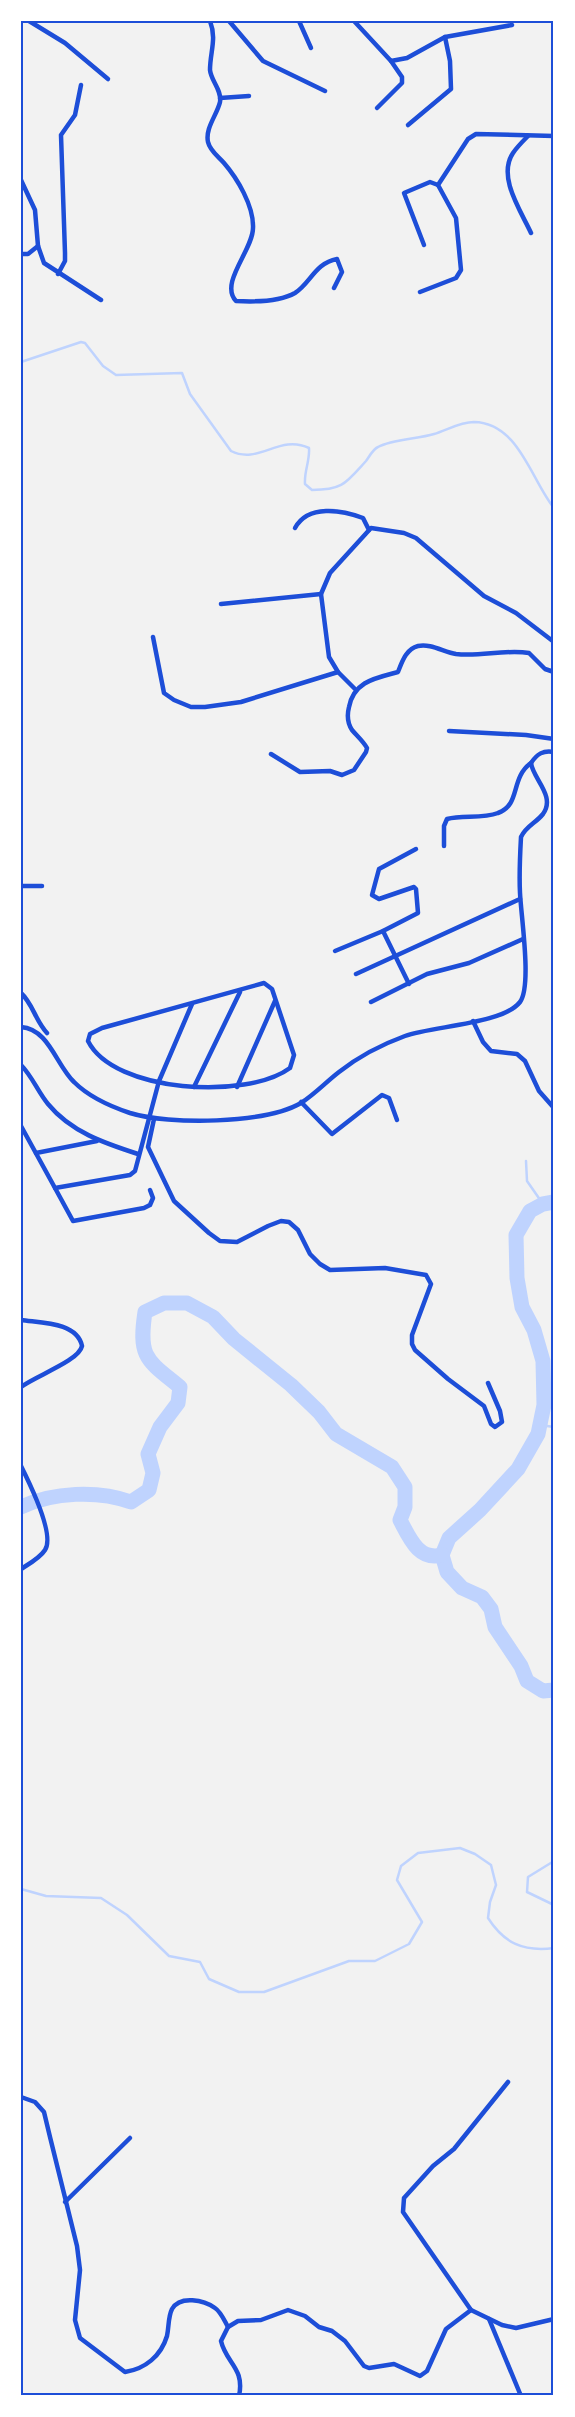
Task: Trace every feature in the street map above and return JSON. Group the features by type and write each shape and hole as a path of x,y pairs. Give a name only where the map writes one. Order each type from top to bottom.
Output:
{"street":[{"path":"29,21 65,43 108,79"},
{"path":"210,21 214,43 210,71 220,98 208,140 210,148 225,164 239,186 251,210 253,224 251,240 233,276 231,286 233,298 236,301 245,302 278,299 294,293 305,284 309,276 337,259 342,272 334,288"},
{"path":"229,21 263,61 325,91"},
{"path":"300,21 311,48"},
{"path":"354,21 391,61 402,77 402,82 377,108"},
{"path":"391,61 407,58 445,36 512,25"},
{"path":"408,125 451,89 450,61 445,36"},
{"path":"58,274 65,262 61,135 75,115 82,85"},
{"path":"220,98 249,96"},
{"path":"438,185 472,135 554,136"},
{"path":"528,136 513,153 508,166 511,188 531,233"},
{"path":"21,180 35,210 38,246 44,263 58,274 101,300"},
{"path":"420,292 456,278 461,270 456,218 438,185 430,182 404,193 424,245"},
{"path":"21,254 28,254 38,246"},
{"path":"295,528 298,521 310,514 330,511 350,513 363,518 369,530"},
{"path":"356,690 338,672 326,648 321,594 330,573 340,560 361,541 369,530 374,528 404,533 416,538 484,596 516,613 554,642"},
{"path":"220,604 321,594"},
{"path":"153,637 164,693 174,700 197,708 241,702 338,672"},
{"path":"271,754 300,772 330,771 342,775 354,770 367,748 348,721 350,699 356,690 372,680 398,672 404,656 412,648 428,646 458,654 529,653 545,669 554,672"},
{"path":"449,731 554,738"},
{"path":"444,846 445,821 450,818 496,814 508,808 512,804 516,781 523,768 536,755 544,751 554,752"},
{"path":"21,1028 30,1028 40,1034 61,1067 74,1083 106,1102 128,1112 152,1119 236,1119 275,1113 302,1102 346,1066 390,1042 430,1029 504,1013 520,1002 524,995 526,980 520,899 521,836 524,830 541,817 547,806 545,792 532,771 530,763"},
{"path":"334,950 383,931 415,915 419,909 416,889 414,887 379,899 374,898 372,894 379,869 416,849"},
{"path":"21,886 42,886"},
{"path":"356,974 520,899"},
{"path":"383,931 409,984"},
{"path":"371,1002 441,969 469,962 523,939"},
{"path":"259,984 267,984 272,990 275,1000 292,1050 293,1062 290,1068 282,1074 266,1081 237,1087 194,1088 127,1073 111,1065 91,1048 88,1037 92,1032 102,1028 240,992 259,984"},
{"path":"194,1088 240,992"},
{"path":"21,993 30,1004 38,1023 47,1032"},
{"path":"237,1087 275,1000"},
{"path":"192,1004 159,1081 148,1147 174,1202 220,1241 237,1242 268,1226 281,1221 289,1222 298,1230 310,1254 320,1264 330,1270 385,1268 426,1275 431,1284 412,1335 412,1344 415,1350 448,1379 481,1403 487,1411 491,1424 495,1427 502,1422 502,1416 488,1383"},
{"path":"473,1021 483,1042 491,1051 517,1054 526,1061 539,1090 554,1108"},
{"path":"21,1065 48,1104 62,1118 97,1141 138,1154"},
{"path":"302,1102 332,1134 382,1095 389,1098 397,1120"},
{"path":"55,1188 130,1175 135,1171 138,1154 152,1119"},
{"path":"21,1126 73,1221 144,1208 150,1205 152,1198 150,1190"},
{"path":"36,1153 97,1141"},
{"path":"21,1320 70,1330 78,1334 82,1346 77,1355 38,1375 21,1387"},
{"path":"21,1466 33,1490 48,1535 48,1545 41,1555 21,1569"},
{"path":"508,2082 466,2135 413,2188 402,2204 403,2212 413,2230 451,2278 471,2310 502,2325 516,2328 554,2319"},
{"path":"21,2097 35,2102 44,2112 77,2246 80,2270 75,2310 76,2327 84,2343 125,2372 139,2368 161,2351 167,2336 173,2308 177,2304 193,2300 206,2303 216,2309 228,2327"},
{"path":"65,2202 130,2138"},
{"path":"239,2396 242,2385 240,2376 221,2340 228,2327 238,2321 261,2320 283,2311 294,2312 305,2316 319,2327 332,2331 345,2341 364,2366 369,2368 394,2364 420,2376 427,2371 446,2329 471,2310"},
{"path":"489,2318 521,2396"}],"waterway":[{"path":"21,362 81,342 85,343 103,366 116,375 182,373 190,394 231,451 251,454 288,445 309,448 305,484 312,490 331,489 343,484 359,469 374,449 384,444 428,436 469,422 489,425 502,432 513,442 554,508"},
{"path":"526,1161 527,1181 543,1204"},
{"path":"554,1202 543,1204 530,1211 516,1235 517,1278 522,1307 534,1330 543,1361 544,1405 538,1434 518,1469 480,1510 449,1538 442,1555 447,1572 462,1588 482,1597 491,1609 495,1627 521,1666 527,1681 543,1691 554,1690"},
{"path":"21,1507 47,1498 76,1494 118,1498 131,1502 149,1490 153,1473 148,1454 160,1427 178,1403 180,1387 153,1364 144,1349 143,1327 145,1312 164,1303 187,1303 213,1317 234,1339 291,1385 319,1412 336,1434 392,1467 405,1487 405,1507 400,1520 421,1552 427,1555 442,1555"},
{"path":"540,1425 554,1427"},
{"path":"21,1889 46,1896 101,1898 127,1915 169,1956 200,1962 209,1979 239,1992 264,1992 349,1961 375,1961 409,1944 422,1922 397,1880 401,1866 418,1853 460,1848 475,1854 491,1865 496,1885 490,1902 488,1918 494,1927 515,1944 533,1949 554,1948"},
{"path":"554,1861 528,1877 527,1892 554,1905"}]}
